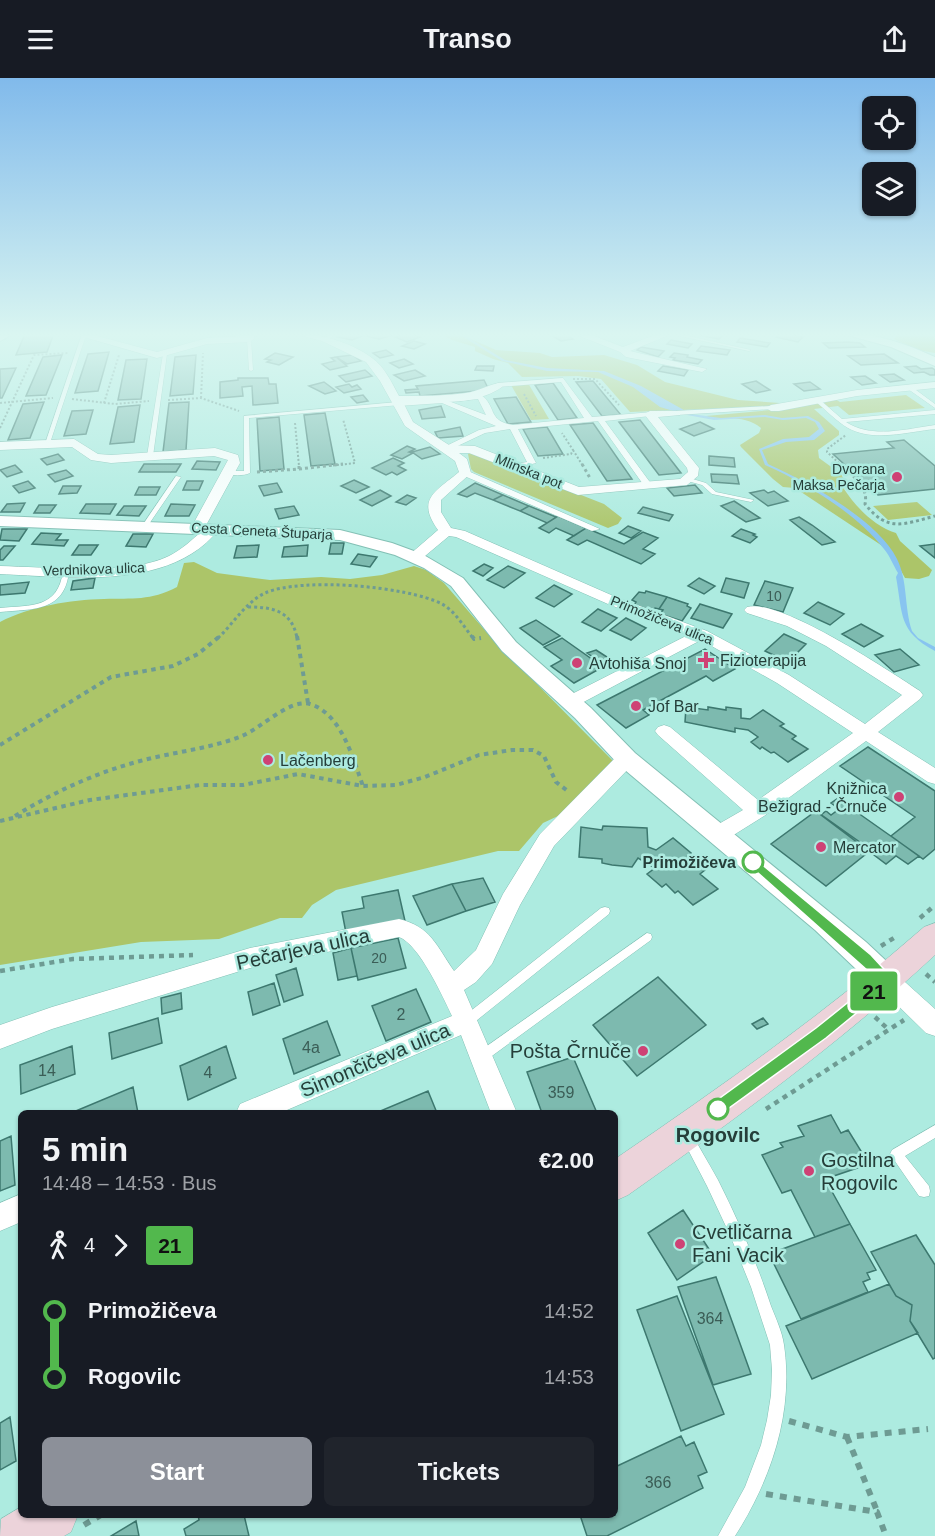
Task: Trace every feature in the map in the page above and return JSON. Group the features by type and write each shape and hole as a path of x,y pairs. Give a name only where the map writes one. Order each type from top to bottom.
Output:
{"main road":[{"path":"618,1180 686,1133 821,1033 887,980 935,936"},
{"path":"18,1536 49,1518"}],"street":[{"path":"397,401 409,424 461,459 465,473"},
{"path":"443,401 510,427 525,463"},
{"path":"483,401 492,420"},
{"path":"577,401 589,420"},
{"path":"771,408 793,407 813,401"},
{"path":"447,449 493,427 676,413"},
{"path":"650,414 693,468 694,473 686,478"},
{"path":"602,420 648,485"},
{"path":"0,446 74,443 101,459 223,453 234,458 234,463 205,528"},
{"name":"Mlinska pot","path":"447,449 471,448 525,463 578,491 683,482 686,478"},
{"path":"465,473 595,529"},
{"path":"414,558 446,531 436,517 433,504 435,499 465,473"},
{"name":"Cesta Ceneta Štuparja","path":"0,520 340,535 390,547 414,558 456,582 499,636 627,758 717,835 750,859 867,959 887,980"},
{"name":"Verdnikova ulica","path":"0,570 66,571 155,566 172,560 189,549 205,528"},
{"name":"Primožičeva ulica","path":"446,531 460,534 613,601 701,634 783,679 935,777"},
{"path":"717,835 757,811 865,734 914,695 832,643 792,623 752,610"},
{"path":"570,702 701,634"},
{"path":"664,731 757,811"},
{"path":"450,986 468,975 484,957 511,900 547,840 627,758"},
{"name":"Pečarjeva ulica","path":"0,1037 52,1018 250,958 399,928 410,931 420,940 450,986 467,1021 503,1110"},
{"path":"887,980 935,1025"},
{"name":"Simončičeva ulica","path":"256,1110 467,1021"},
{"path":"0,1217 18,1209"}],"lane":[{"path":"47,443 60,401"},
{"path":"150,456 157,401"},
{"path":"228,473 247,473 246,417 341,409 397,401"},
{"path":"818,401 855,431 872,433 935,427"},
{"path":"676,413 771,408"},
{"path":"841,421 935,412"},
{"path":"145,526 178,477"},
{"path":"686,478 704,484 714,493 751,500"},
{"path":"0,610 43,604 58,598 65,588 66,571"},
{"path":"467,1021 605,911"},
{"path":"481,1058 647,937"},
{"path":"924,1191 896,1155 935,1131"},
{"path":"686,1133 714,1185 752,1271 777,1344 779,1386 776,1418 751,1491 741,1514 726,1536"}],"path":[{"path":"0,403 23,401"},
{"path":"87,401 104,403 156,401"},
{"path":"210,401 243,412 246,417"},
{"path":"528,401 541,424"},
{"path":"615,401 628,416"},
{"path":"0,428 11,402"},
{"path":"247,473 355,463 341,409"},
{"path":"294,413 299,469"},
{"path":"555,423 594,482"},
{"path":"855,431 848,433 844,439 827,448 827,452 863,486 867,495 865,504 868,509 894,526 935,516"},
{"path":"525,463 569,455 573,450"},
{"path":"0,746 111,677 127,672 152,672 172,667 205,650 247,607 264,594 282,588 339,585 426,598 445,606 474,639 499,636"},
{"path":"247,607 269,607 280,611 296,632 308,703"},
{"path":"12,818 49,795 92,776 140,761 242,735 264,725 292,705 308,703 320,708 334,723 354,761 363,786"},
{"path":"0,821 90,800 200,785 243,786 298,774 363,786 396,785 425,777 479,755 513,750 533,750 544,756 556,782 569,792 592,796"},
{"path":"0,971 73,959 198,955"},
{"path":"763,1111 839,1060 903,1022 916,1009"},
{"path":"776,1418 848,1437 928,1429"},
{"path":"848,1437 886,1536"},
{"path":"751,1491 877,1512"}],"green space":[{"path":"520,401 539,401 549,419 531,420"},
{"path":"620,401 753,401 780,403 785,406 630,412"},
{"path":"825,401 915,401 925,408 849,415 838,406 814,409 839,431 839,435 818,450 819,458 841,474 846,484 844,489 860,509 873,521 896,533 900,541 932,570 929,576 919,579 905,578 890,551 795,488 783,487 773,479 740,445 759,433 761,428 756,424 731,418 711,419 706,416 793,408"},
{"path":"472,452 604,504 622,518 618,524 608,528 474,472 471,469 468,454"},
{"path":"917,502 932,515 888,520 873,506"},
{"path":"194,562 217,573 270,580 321,577 350,579 382,575 414,566 426,570 444,583 495,642 613,761 558,816 543,823 519,851 498,851 336,890 312,905 302,918 280,918 219,939 141,942 0,965 0,622 12,616 64,602 158,595 177,587 184,563"}],"water":[{"path":"652,401 668,401 691,414 721,418 765,415 782,418 808,416 819,422 825,431 814,440 786,442 762,450 768,464 840,503 858,516 888,544 900,567 912,631 918,638 935,647 935,651 923,644 908,629 902,612 896,577 898,573 886,552 873,536 829,500 765,465 759,449 783,439 809,437 819,429 815,422 806,418 783,420 765,417 714,420 660,407"}],"building":[{"path":"253,401 278,401 278,403 253,405"},
{"path":"495,401 518,401 531,422 508,424"},
{"path":"546,401 565,401 577,418 558,420"},
{"path":"591,401 610,401 621,415 602,416"},
{"path":"44,402 30,438 8,440 23,404"},
{"path":"189,402 186,450 163,452 169,403"},
{"path":"140,405 134,442 110,444 118,407"},
{"path":"441,406 445,417 422,419 419,410"},
{"path":"93,410 86,434 64,436 72,411"},
{"path":"325,413 335,464 311,466 304,415"},
{"path":"279,417 284,469 260,471 257,419"},
{"path":"640,420 681,473 659,475 619,422"},
{"path":"700,422 714,429 694,436 680,429"},
{"path":"593,423 632,479 607,481 570,425"},
{"path":"460,427 463,436 438,438 435,432"},
{"path":"547,427 563,454 538,456 523,429"},
{"name":"Dvorana Maksa Pečarja","path":"904,440 935,466 935,489 878,495 833,454 894,448 887,442"},
{"path":"407,446 415,449 409,452 413,453 402,459 391,455"},
{"path":"430,447 440,454 422,459 412,452"},
{"path":"58,454 64,460 47,465 41,459"},
{"path":"709,456 734,458 735,467 709,465"},
{"path":"393,458 404,463 398,466 406,470 397,475 392,472 386,475 372,468"},
{"path":"197,461 220,462 216,470 192,469"},
{"path":"144,464 181,464 176,472 139,472"},
{"path":"15,465 22,472 7,477 0,470"},
{"path":"66,470 73,476 55,482 48,475"},
{"path":"711,474 737,475 739,484 712,482"},
{"path":"354,480 369,487 356,493 341,486"},
{"path":"28,481 35,488 19,493 13,486"},
{"path":"187,481 203,481 199,490 183,490"},
{"path":"277,483 282,492 264,496 259,486"},
{"path":"475,483 503,495 493,500 475,493 467,497 458,494"},
{"path":"695,485 702,493 674,496 667,488"},
{"path":"63,486 81,486 77,493 59,494"},
{"path":"139,487 160,487 156,495 135,495"},
{"path":"380,490 391,496 372,506 360,500"},
{"path":"764,490 768,493 774,491 788,501 768,506 750,493"},
{"path":"407,495 416,498 406,505 396,502"},
{"path":"503,495 529,506 520,511 493,500"},
{"path":"734,501 760,518 746,522 721,506"},
{"path":"25,503 20,512 1,512 7,504"},
{"path":"86,504 116,504 110,514 80,513"},
{"path":"171,504 195,505 189,516 165,516"},
{"path":"39,505 56,505 50,513 34,513"},
{"path":"124,506 146,506 139,516 117,515"},
{"path":"294,506 299,515 279,519 275,509"},
{"path":"529,506 556,517 547,523 520,511"},
{"path":"643,507 673,515 669,521 638,513"},
{"path":"558,516 586,528 574,536 556,528 549,533 539,528"},
{"path":"799,517 835,542 822,545 790,520"},
{"path":"628,526 641,531 631,538 619,533"},
{"path":"586,528 624,544 643,532 658,538 643,549 655,554 641,564 587,540 578,545 567,540"},
{"path":"2,529 27,529 19,541 0,540"},
{"path":"741,529 757,537 750,543 732,536"},
{"path":"41,533 61,534 56,540 68,540 64,546 32,544"},
{"path":"133,534 153,534 146,547 126,546"},
{"path":"331,543 344,543 342,554 329,554"},
{"path":"935,544 935,558 920,546"},
{"path":"79,545 98,545 91,555 72,555"},
{"path":"259,545 257,557 234,558 237,546"},
{"path":"308,545 307,556 282,557 284,547"},
{"path":"4,546 15,546 3,560 0,560 0,550"},
{"path":"358,554 377,557 370,567 351,564"},
{"path":"484,564 493,568 483,576 473,571"},
{"path":"508,566 525,573 504,588 487,580"},
{"path":"95,578 93,588 71,590 73,581"},
{"path":"699,578 715,586 704,594 688,586"},
{"path":"726,578 749,583 744,598 721,592"},
{"path":"765,581 793,588 783,612 754,605"},
{"path":"29,582 25,593 0,595 0,585"},
{"path":"554,585 572,594 554,607 536,598"},
{"path":"646,591 667,597 659,609 655,608 652,611 634,605 636,602 632,600 639,592 645,593"},
{"path":"667,597 688,604 687,606 691,608 682,621 660,614 663,610 659,609"},
{"path":"818,602 844,614 830,625 804,613"},
{"path":"700,604 732,614 723,628 691,618"},
{"path":"598,609 617,618 601,631 582,622"},
{"path":"626,618 646,628 631,640 610,630"},
{"path":"536,620 560,636 543,645 520,628"},
{"path":"861,624 883,636 864,647 842,634"},
{"path":"784,634 806,644 788,662 765,651"},
{"name":"Avtohiša Snoj","path":"562,638 603,667 574,683 551,666 562,660 544,647"},
{"path":"705,649 735,669 713,681 706,676 643,710 649,715 626,728 597,705"},
{"path":"900,649 919,665 894,672 875,655"},
{"path":"596,650 610,659 602,663 587,653"},
{"path":"686,707 708,710 708,707 726,710 726,707 741,709 741,718 750,719 763,710 784,724 780,726 796,736 792,739 808,749 788,762 774,752 771,753 762,747 760,749 751,742 758,737 748,730 735,728 735,732 685,722"},
{"path":"868,747 935,791 935,849 923,859 891,836 915,817 840,766"},
{"path":"837,799 919,856 908,864 896,856 886,864 821,815 826,811 831,815 839,809 831,803"},
{"name":"Mercator","path":"816,811 871,850 826,886 771,844"},
{"path":"603,826 647,828 648,847 656,850 673,838 691,853 687,856 705,870 700,874 718,889 693,905 678,891 675,893 666,884 662,887 647,874 655,868 638,858 632,867 602,863 602,859 579,857 581,827 602,830"},
{"path":"483,878 495,902 466,911 452,884"},
{"path":"452,884 466,911 427,925 413,896"},
{"path":"398,890 405,921 346,933 342,912 364,908 362,897"},
{"path":"398,938 406,968 358,980 351,948"},
{"path":"351,948 357,976 338,980 333,953"},
{"path":"296,968 303,995 284,1002 276,975"},
{"name":"Pošta Črnuče","path":"658,977 706,1025 637,1076 593,1025"},
{"path":"274,983 280,1005 253,1015 248,992"},
{"path":"416,989 431,1022 386,1041 372,1006"},
{"path":"181,993 182,1009 162,1014 161,998"},
{"path":"158,1018 162,1043 112,1059 109,1033"},
{"path":"763,1018 768,1024 757,1029 752,1024"},
{"path":"327,1021 340,1055 294,1074 283,1039"},
{"path":"72,1046 75,1074 21,1094 20,1065"},
{"path":"226,1046 236,1078 188,1100 180,1066"},
{"path":"573,1057 596,1110 541,1110 527,1072"},
{"path":"133,1087 137,1110 78,1110"},
{"path":"428,1091 436,1110 383,1110"},
{"name":"Gostilna Rogovilc","path":"831,1115 841,1133 848,1130 869,1164 825,1179 850,1224 815,1237 791,1190 782,1193 762,1155 783,1147 780,1143 804,1136 798,1126"},
{"path":"11,1136 15,1185 0,1191 0,1141"},
{"name":"Cvetličarna Fani Vacik","path":"683,1210 713,1255 677,1280 648,1233"},
{"path":"850,1224 876,1270 867,1273 870,1279 863,1282 868,1292 801,1319 769,1254"},
{"path":"916,1235 935,1265 935,1358 933,1359 910,1321 912,1305 896,1296 871,1252"},
{"path":"716,1277 751,1374 713,1385 678,1287"},
{"path":"889,1284 896,1296 912,1305 910,1321 918,1333 812,1379 786,1326"},
{"path":"677,1296 724,1414 681,1431 637,1310"},
{"path":"10,1417 16,1461 0,1470 0,1423"},
{"path":"681,1436 686,1446 694,1442 707,1472 698,1476 703,1488 607,1536 587,1536 581,1518 618,1518 618,1466"},
{"path":"199,1518 245,1518 249,1536 186,1536 184,1529 199,1520"},
{"path":"136,1521 139,1536 111,1536"}],"bus line":[{"name":"21","path":"718,1109 859,1004 887,980 867,959 753,862"}],"place":[{"name":"Dvorana Maksa Pečarja","path":"897,477"},
{"name":"Fizioterapija","path":"706,660"},
{"name":"Avtohiša Snoj","path":"577,663"},
{"name":"Jof Bar","path":"636,706"},
{"name":"Lačenberg","path":"268,760"},
{"name":"Knižnica Bežigrad - Črnuče","path":"899,797"},
{"name":"Mercator","path":"821,847"},
{"name":"Primožičeva","path":"753,862"},
{"name":"Pošta Črnuče","path":"643,1051"},
{"name":"Rogovilc","path":"718,1109"},
{"name":"Gostilna Rogovilc","path":"809,1171"},
{"name":"Cvetličarna Fani Vacik","path":"680,1244"}]}
